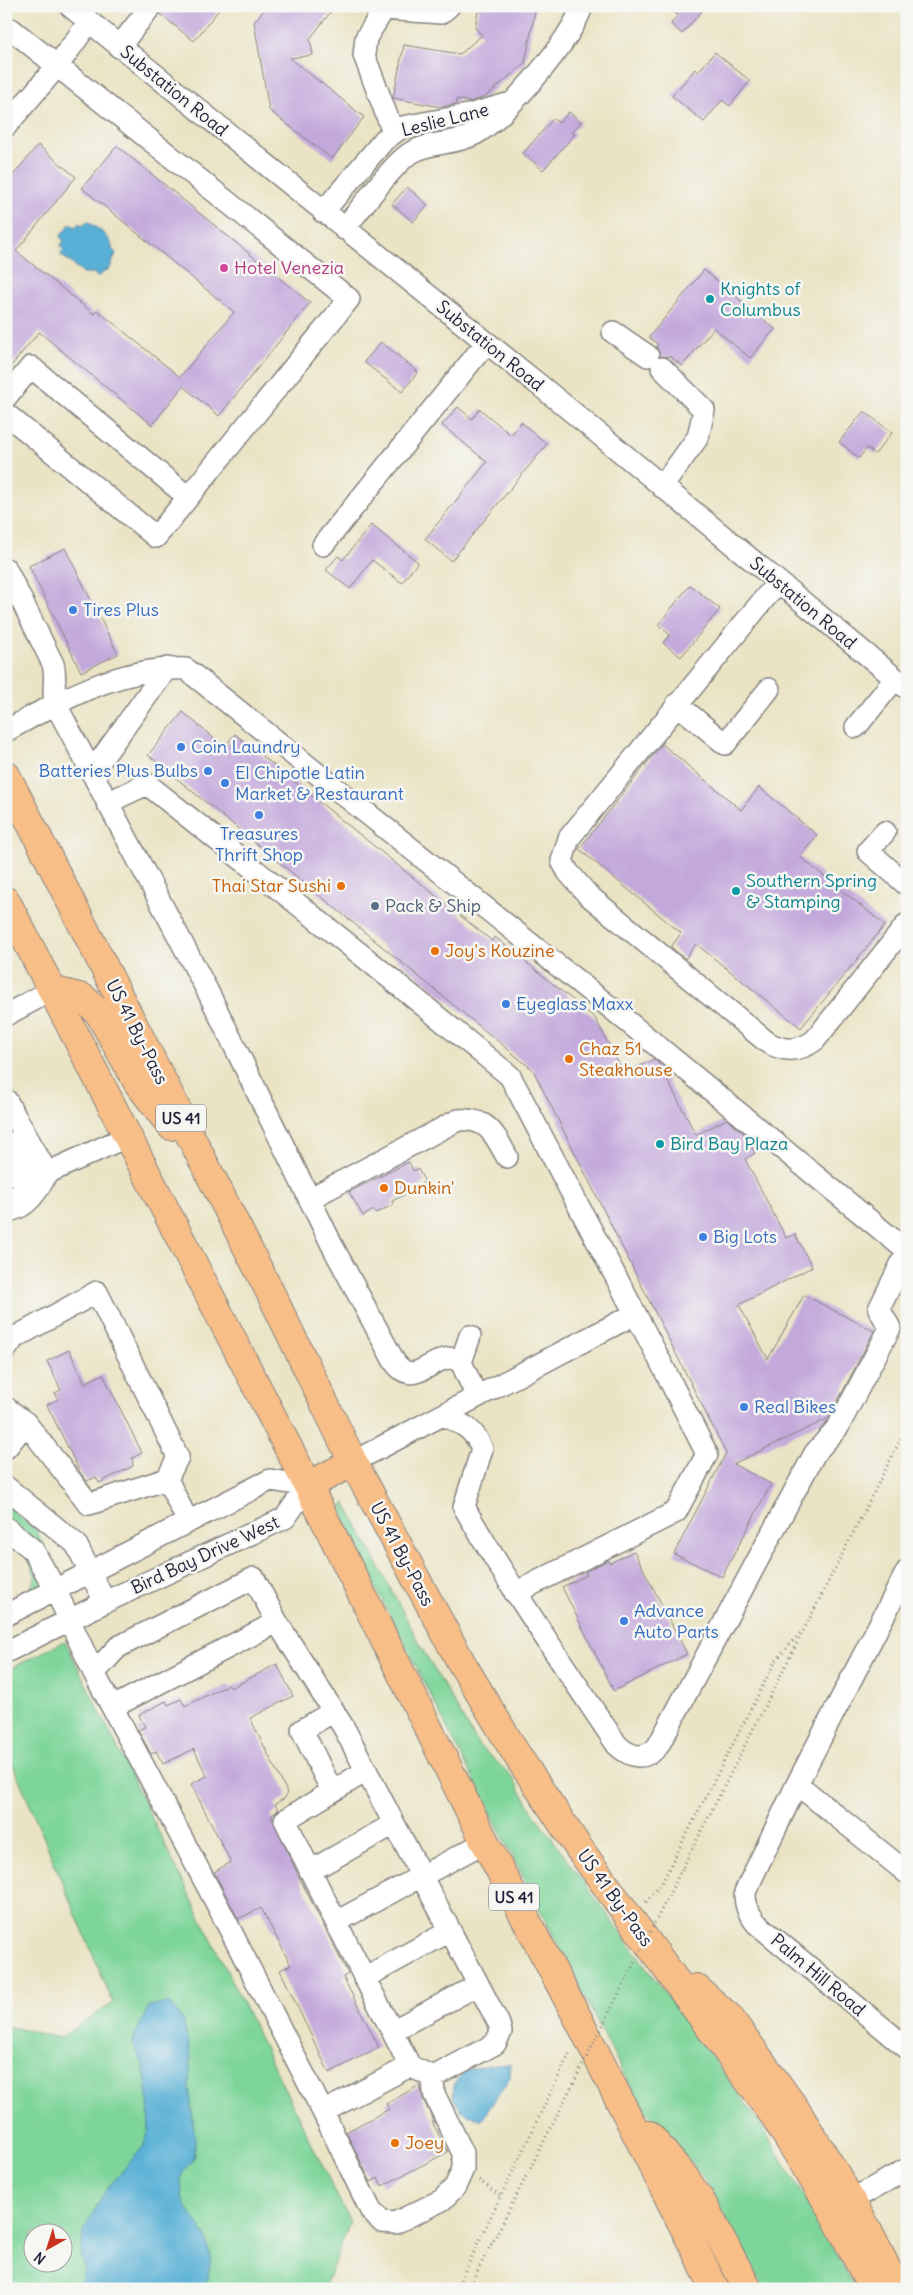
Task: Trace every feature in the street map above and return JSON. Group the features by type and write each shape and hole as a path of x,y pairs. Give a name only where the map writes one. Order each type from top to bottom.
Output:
{"main road":[{"name":"US 41 By-Pass","path":"6,774 353,1462 461,1662 515,1752 578,1847 652,1948 729,2018 794,2107 841,2205"},
{"name":"US 41","path":"6,900 126,1137 308,1486 485,1842 583,2028 715,2289"},
{"path":"52,990 83,998 95,1009 105,1021 148,1096 202,1160"},
{"path":"308,1486 353,1462"},
{"path":"619,2099 685,2178 701,2201 748,2289"},
{"path":"841,2205 873,2289"},
{"path":"841,2205 900,2289"}],"street":[{"name":"Substation Road","path":"70,6 902,681"},
{"path":"119,47 151,6"},
{"path":"393,132 364,55 366,38 383,8 441,13 449,6"},
{"name":"Leslie Lane","path":"344,229 402,159 424,147 474,135 512,102 553,54 575,23 582,6"},
{"path":"6,126 58,66 89,22"},
{"path":"6,414 156,537 349,299 58,66 8,29"},
{"name":"Leslie Lane","path":"323,212 384,140 393,132 419,122 468,115 512,102"},
{"path":"613,332 655,362 704,410 698,437 662,487"},
{"path":"323,545 486,342"},
{"path":"6,397 30,367 188,497"},
{"path":"6,569 53,664 55,672 53,694 55,703 204,986 309,1199 394,1361 404,1372 416,1373 440,1360 454,1358 461,1362 477,1397"},
{"path":"778,582 569,838 562,861 568,872 588,895 767,1042 781,1049 802,1048 821,1033 907,924"},
{"path":"92,772 112,747 167,668"},
{"path":"6,731 55,703 126,675 167,668 186,669 611,1008 907,1252 879,1309 890,1328 838,1427 815,1453 654,1751 638,1757 625,1753 617,1745 515,1593 464,1507 482,1449 478,1439 468,1427 443,1415"},
{"path":"856,727 902,681"},
{"path":"677,704 725,744 769,689"},
{"path":"107,803 147,784 510,1076 635,1314 707,1454 676,1512 515,1593"},
{"path":"885,832 868,851 907,885"},
{"path":"6,1015 52,990"},
{"path":"6,1100 47,1173"},
{"path":"309,1199 458,1120 471,1119 484,1124 493,1133 508,1157"},
{"path":"6,1177 13,1173 18,1166 19,1155 11,1133"},
{"path":"6,1201 11,1201 19,1196 26,1186 25,1164 11,1133"},
{"path":"6,1210 20,1208 32,1197 47,1173 126,1137"},
{"path":"6,1350 14,1338 97,1292 178,1457 167,1479 89,1504 26,1423 6,1408"},
{"path":"353,1462 635,1314"},
{"path":"461,1362 470,1336"},
{"path":"6,1448 26,1423"},
{"path":"167,1479 188,1522"},
{"name":"Bird Bay Drive West","path":"6,1615 270,1480 308,1486 285,1518 105,1602 6,1652"},
{"path":"6,1487 76,1544 105,1602"},
{"path":"6,1528 33,1550 55,1589 68,1621 94,1673 219,1908 371,2211 382,2222 395,2223 442,2200 455,2187 463,2169 463,2153 434,2094 433,2077"},
{"path":"907,1571 797,1784 907,1873"},
{"path":"94,1673 118,1647 254,1578 278,1622 334,1711 499,2024 501,2032 499,2040 487,2050 433,2077"},
{"path":"113,1707 278,1622"},
{"path":"332,1791 302,1730 334,1711"},
{"path":"366,1771 285,1820 410,2066 433,2077"},
{"name":"Palm Hill Road","path":"797,1784 745,1892 748,1914 757,1924 907,2048"},
{"path":"310,1871 394,1824"},
{"path":"336,1922 485,1842"},
{"path":"364,1978 450,1932"},
{"path":"392,2031 478,1985"},
{"path":"323,2112 410,2066"},
{"path":"841,2205 907,2169"}],"path":[{"path":"468,2289 907,1427"},
{"path":"631,1919 661,1884 775,1662 804,1628"},
{"path":"456,2289 583,2028"},
{"path":"463,2169 500,2196"}],"green space":[{"path":"345,1502 424,1652 479,1746 511,1775 537,1818 755,2116 818,2219 855,2289 764,2289 703,2177 637,2100 354,1545 342,1508"},
{"path":"6,1505 36,1530 68,1595 26,1599 36,1576 23,1549 6,1535"},
{"path":"65,1641 350,2222 324,2289 6,2289 6,2026 60,2038 113,2003 6,1748 6,1671"}],"water":[{"path":"87,221 107,237 112,245 112,249 116,253 110,268 97,277 93,273 83,273 60,254 64,250 60,246 64,241 60,237 71,223 75,227 79,223 83,226"},
{"path":"169,2003 183,2020 191,2058 189,2085 195,2155 192,2162 184,2169 181,2178 182,2196 186,2207 206,2236 211,2262 204,2289 78,2289 84,2272 81,2252 83,2231 106,2190 143,2147 149,2131 148,2095 143,2064 132,2042 149,2006"},
{"path":"511,2064 510,2077 481,2121 461,2110 453,2098 454,2083 466,2070 489,2065"}],"building":[{"path":"163,6 222,6 194,41 160,14"},
{"path":"267,6 335,6 310,39 313,55 290,58 364,117 332,159 269,110 254,22"},
{"path":"479,6 536,6 525,63 485,97 469,102 457,99 456,104 441,107 393,98 404,45 460,54 482,35 475,28"},
{"path":"667,6 706,6 682,34 671,24 678,15"},
{"path":"715,52 750,81 730,106 722,100 704,122 672,96 695,69 698,72"},
{"path":"569,112 581,122 572,132 575,134 543,170 523,153 553,119 559,123"},
{"name":"Hotel Venezia","path":"38,145 76,177 16,251 94,314 97,310 180,377 234,312 82,188 117,146 310,303 219,416 183,386 152,425 39,332 6,372 6,184"},
{"path":"407,187 428,205 413,222 392,204"},
{"name":"Knights of Columbus","path":"704,270 775,329 750,358 714,328 682,366 671,357 660,356 656,347 658,345 649,337"},
{"path":"381,342 418,372 402,392 364,362"},
{"path":"458,407 472,419 480,409 511,435 521,422 547,444 451,561 425,539 487,462 442,425"},
{"path":"864,411 892,433 875,454 867,448 859,458 839,442"},
{"path":"371,525 418,562 402,583 372,560 350,589 326,570 338,556 343,560"},
{"name":"Tires Plus","path":"65,548 118,654 81,672 29,566"},
{"path":"690,585 720,609 681,657 663,643 670,635 658,625"},
{"name":"Bird Bay Plaza","path":"183,712 224,747 235,734 492,941 495,937 595,1018 624,1074 654,1059 659,1064 696,1135 727,1119 743,1133 755,1153 745,1159 786,1238 795,1234 812,1267 739,1305 768,1359 804,1295 874,1331 829,1418 733,1464 771,1484 722,1577 674,1554 726,1453 533,1070 148,755"},
{"name":"Southern Spring & Stamping","path":"662,744 741,810 759,787 817,835 800,857 885,925 801,1028 696,944 685,959 671,947 681,933 579,849"},
{"name":"Dunkin'","path":"409,1162 413,1171 418,1169 425,1182 421,1184 422,1186 392,1201 393,1205 376,1213 374,1210 363,1216 349,1192"},
{"path":"69,1350 85,1383 103,1374 142,1453 132,1458 133,1466 99,1483 96,1477 87,1481 80,1472 47,1405 58,1399 55,1393 61,1390 47,1361"},
{"name":"Advance Auto Parts","path":"634,1551 687,1654 614,1691 562,1587 587,1575 585,1572 608,1560 610,1563"},
{"path":"277,1664 293,1696 250,1718 287,1792 285,1798 275,1804 278,1810 271,1816 299,1877 348,1974 343,1977 379,2047 329,2073 280,1970 291,1965 261,1908 238,1919 214,1872 231,1862 191,1784 207,1776 194,1749 163,1764 156,1751 151,1754 138,1730 145,1727 139,1715 166,1701 168,1705 181,1699 185,1706 228,1685 231,1688"},
{"name":"Joey","path":"420,2085 423,2099 434,2122 432,2122 448,2152 382,2186 378,2178 371,2182 346,2132 389,2109 386,2104"}],"place":[{"name":"Hotel Venezia","path":"224,268"},
{"name":"Knights of Columbus","path":"710,299"},
{"name":"Tires Plus","path":"73,610"},
{"name":"Coin Laundry","path":"181,747"},
{"name":"Batteries Plus Bulbs","path":"208,771"},
{"name":"El Chipotle Latin Market & Restaurant","path":"225,783"},
{"name":"Treasures Thrift Shop","path":"259,815"},
{"name":"Thai Star Sushi","path":"341,886"},
{"name":"Southern Spring & Stamping","path":"736,891"},
{"name":"Pack & Ship","path":"375,906"},
{"name":"Joy's Kouzine","path":"435,951"},
{"name":"Eyeglass Maxx","path":"506,1004"},
{"name":"Chaz 51 Steakhouse","path":"569,1059"},
{"name":"Bird Bay Plaza","path":"660,1144"},
{"name":"Dunkin'","path":"384,1188"},
{"name":"Big Lots","path":"703,1237"},
{"name":"Real Bikes","path":"744,1407"},
{"name":"Advance Auto Parts","path":"624,1621"},
{"name":"Joey","path":"395,2143"}]}
